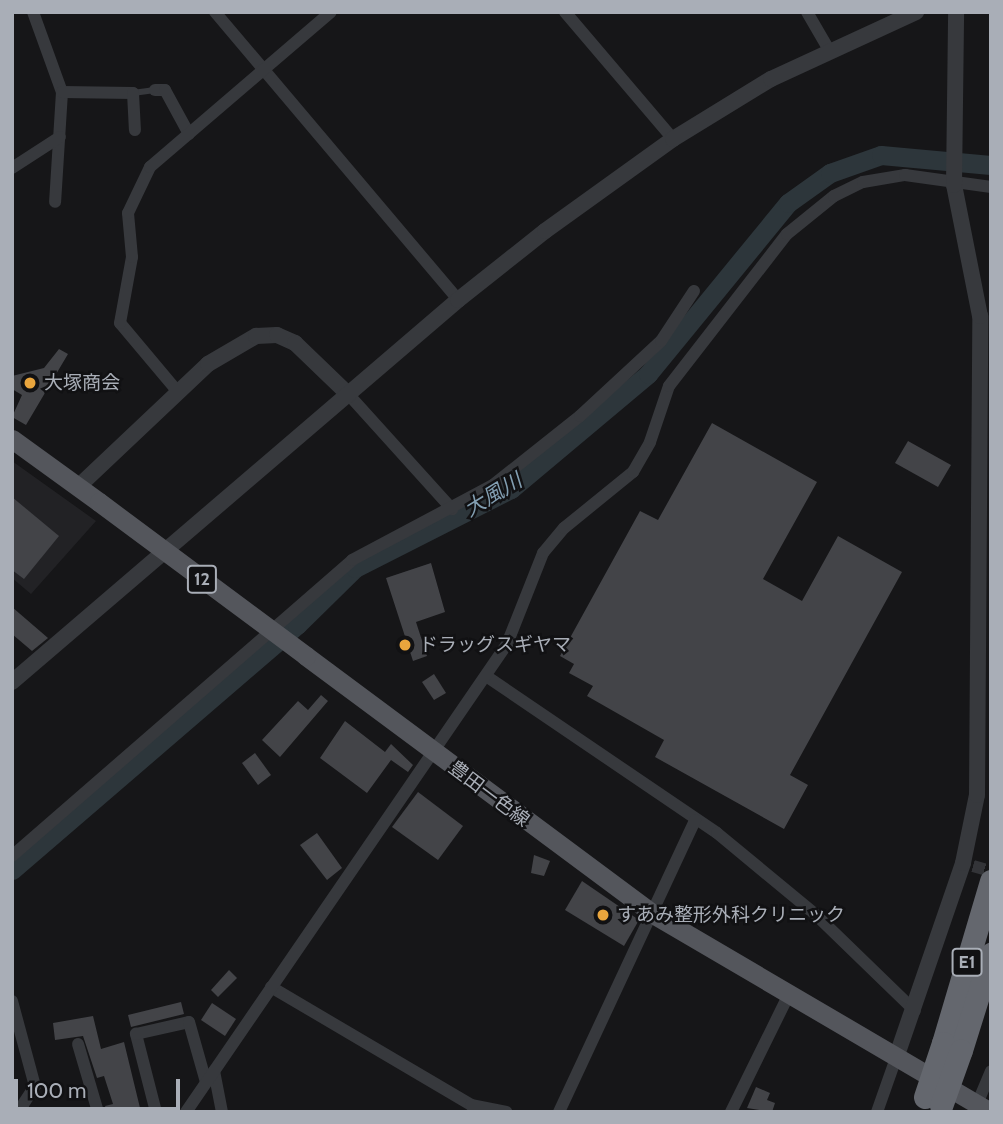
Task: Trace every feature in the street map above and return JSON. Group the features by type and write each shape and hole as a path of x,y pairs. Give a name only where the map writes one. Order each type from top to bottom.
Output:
{"highway":[{"name":"E1","path":"952,1047 991,881"},
{"name":"E1","path":"931,1106 952,1047 991,954"}],"main road":[{"name":"豊田一色線","path":"12,439 79,486 653,914 980,1109"}],"street":[{"path":"33,12 62,92 54,202"},
{"path":"215,12 458,300"},
{"path":"178,392 120,323 132,257 128,213 150,167 331,12"},
{"path":"565,12 673,139"},
{"path":"807,12 829,50"},
{"path":"12,682 458,300 673,139 771,79 916,12"},
{"path":"877,1112 968,865 977,794 986,435 978,286 954,185 956,12"},
{"path":"155,90 165,90 189,134"},
{"path":"62,92 133,93 135,130"},
{"path":"12,168 60,137"},
{"path":"186,1112 436,754 508,644 543,554 564,528 632,472 650,442 669,386 788,234 834,196 863,182 905,175 954,185 991,187"},
{"path":"12,856 352,560 493,485 621,382 661,341 694,291"},
{"path":"79,486 178,392 230,349 267,334 284,338 307,352 452,509"},
{"path":"486,676 695,820 815,914 915,1011"},
{"path":"559,1112 618,978 653,914 695,820"},
{"path":"271,987 471,1105 506,1112"},
{"path":"731,1112 788,996"},
{"path":"12,1000 35,1086 22,1106 25,1112"},
{"path":"156,1112 136,1034 189,1022 222,1112"},
{"path":"78,1044 98,1112"},
{"path":"980,1109 991,1071"}],"lane":[{"path":"133,93 155,90"}],"shaded area":[{"path":"12,461 96,521 31,594 12,578"}],"building":[{"name":"大塚商会","path":"59,349 68,354 26,425 12,417 22,395 12,389 12,376 44,368"},
{"path":"712,423 817,482 763,579 802,601 838,536 902,572 790,775 808,785 784,829 655,757 664,740 587,696 593,686 569,673 574,664 560,656 640,511 658,520"},
{"path":"908,441 951,465 938,487 895,463"},
{"path":"12,497 59,536 24,579 12,570"},
{"path":"431,563 445,612 416,622 427,656 413,661 386,578"},
{"path":"12,607 48,638 32,651 12,634"},
{"path":"434,674 446,693 434,700 422,682"},
{"path":"321,695 328,701 280,757 262,740 298,701 308,710"},
{"path":"345,721 385,752 391,744 413,765 408,772 391,760 367,793 320,758"},
{"path":"255,753 271,775 258,785 242,763"},
{"path":"418,792 463,826 438,860 392,827"},
{"path":"317,833 342,868 327,880 300,845"},
{"path":"534,855 550,861 544,876 531,873"},
{"name":"すあみ整形外科クリニック","path":"582,881 639,920 624,946 565,910"},
{"path":"229,970 237,978 218,997 211,990"},
{"path":"181,1002 184,1014 131,1027 128,1015"},
{"path":"212,1003 236,1019 225,1036 201,1020"},
{"path":"93,1016 101,1049 124,1042 141,1112 107,1112 105,1106 113,1104 104,1076 97,1078 83,1036 55,1040 53,1023"},
{"path":"756,1087 770,1093 767,1100 775,1103 772,1112 747,1108"}],"waterway":[{"name":"大風川","path":"12,870 297,625 355,568 511,489 648,374 788,203 830,173 881,155 991,165"}],"tunnel":[{"path":"973,866 991,871"}],"place":[{"name":"大塚商会","path":"30,383"},
{"name":"ドラッグスギヤマ","path":"405,645"},
{"name":"すあみ整形外科クリニック","path":"603,915"}]}
